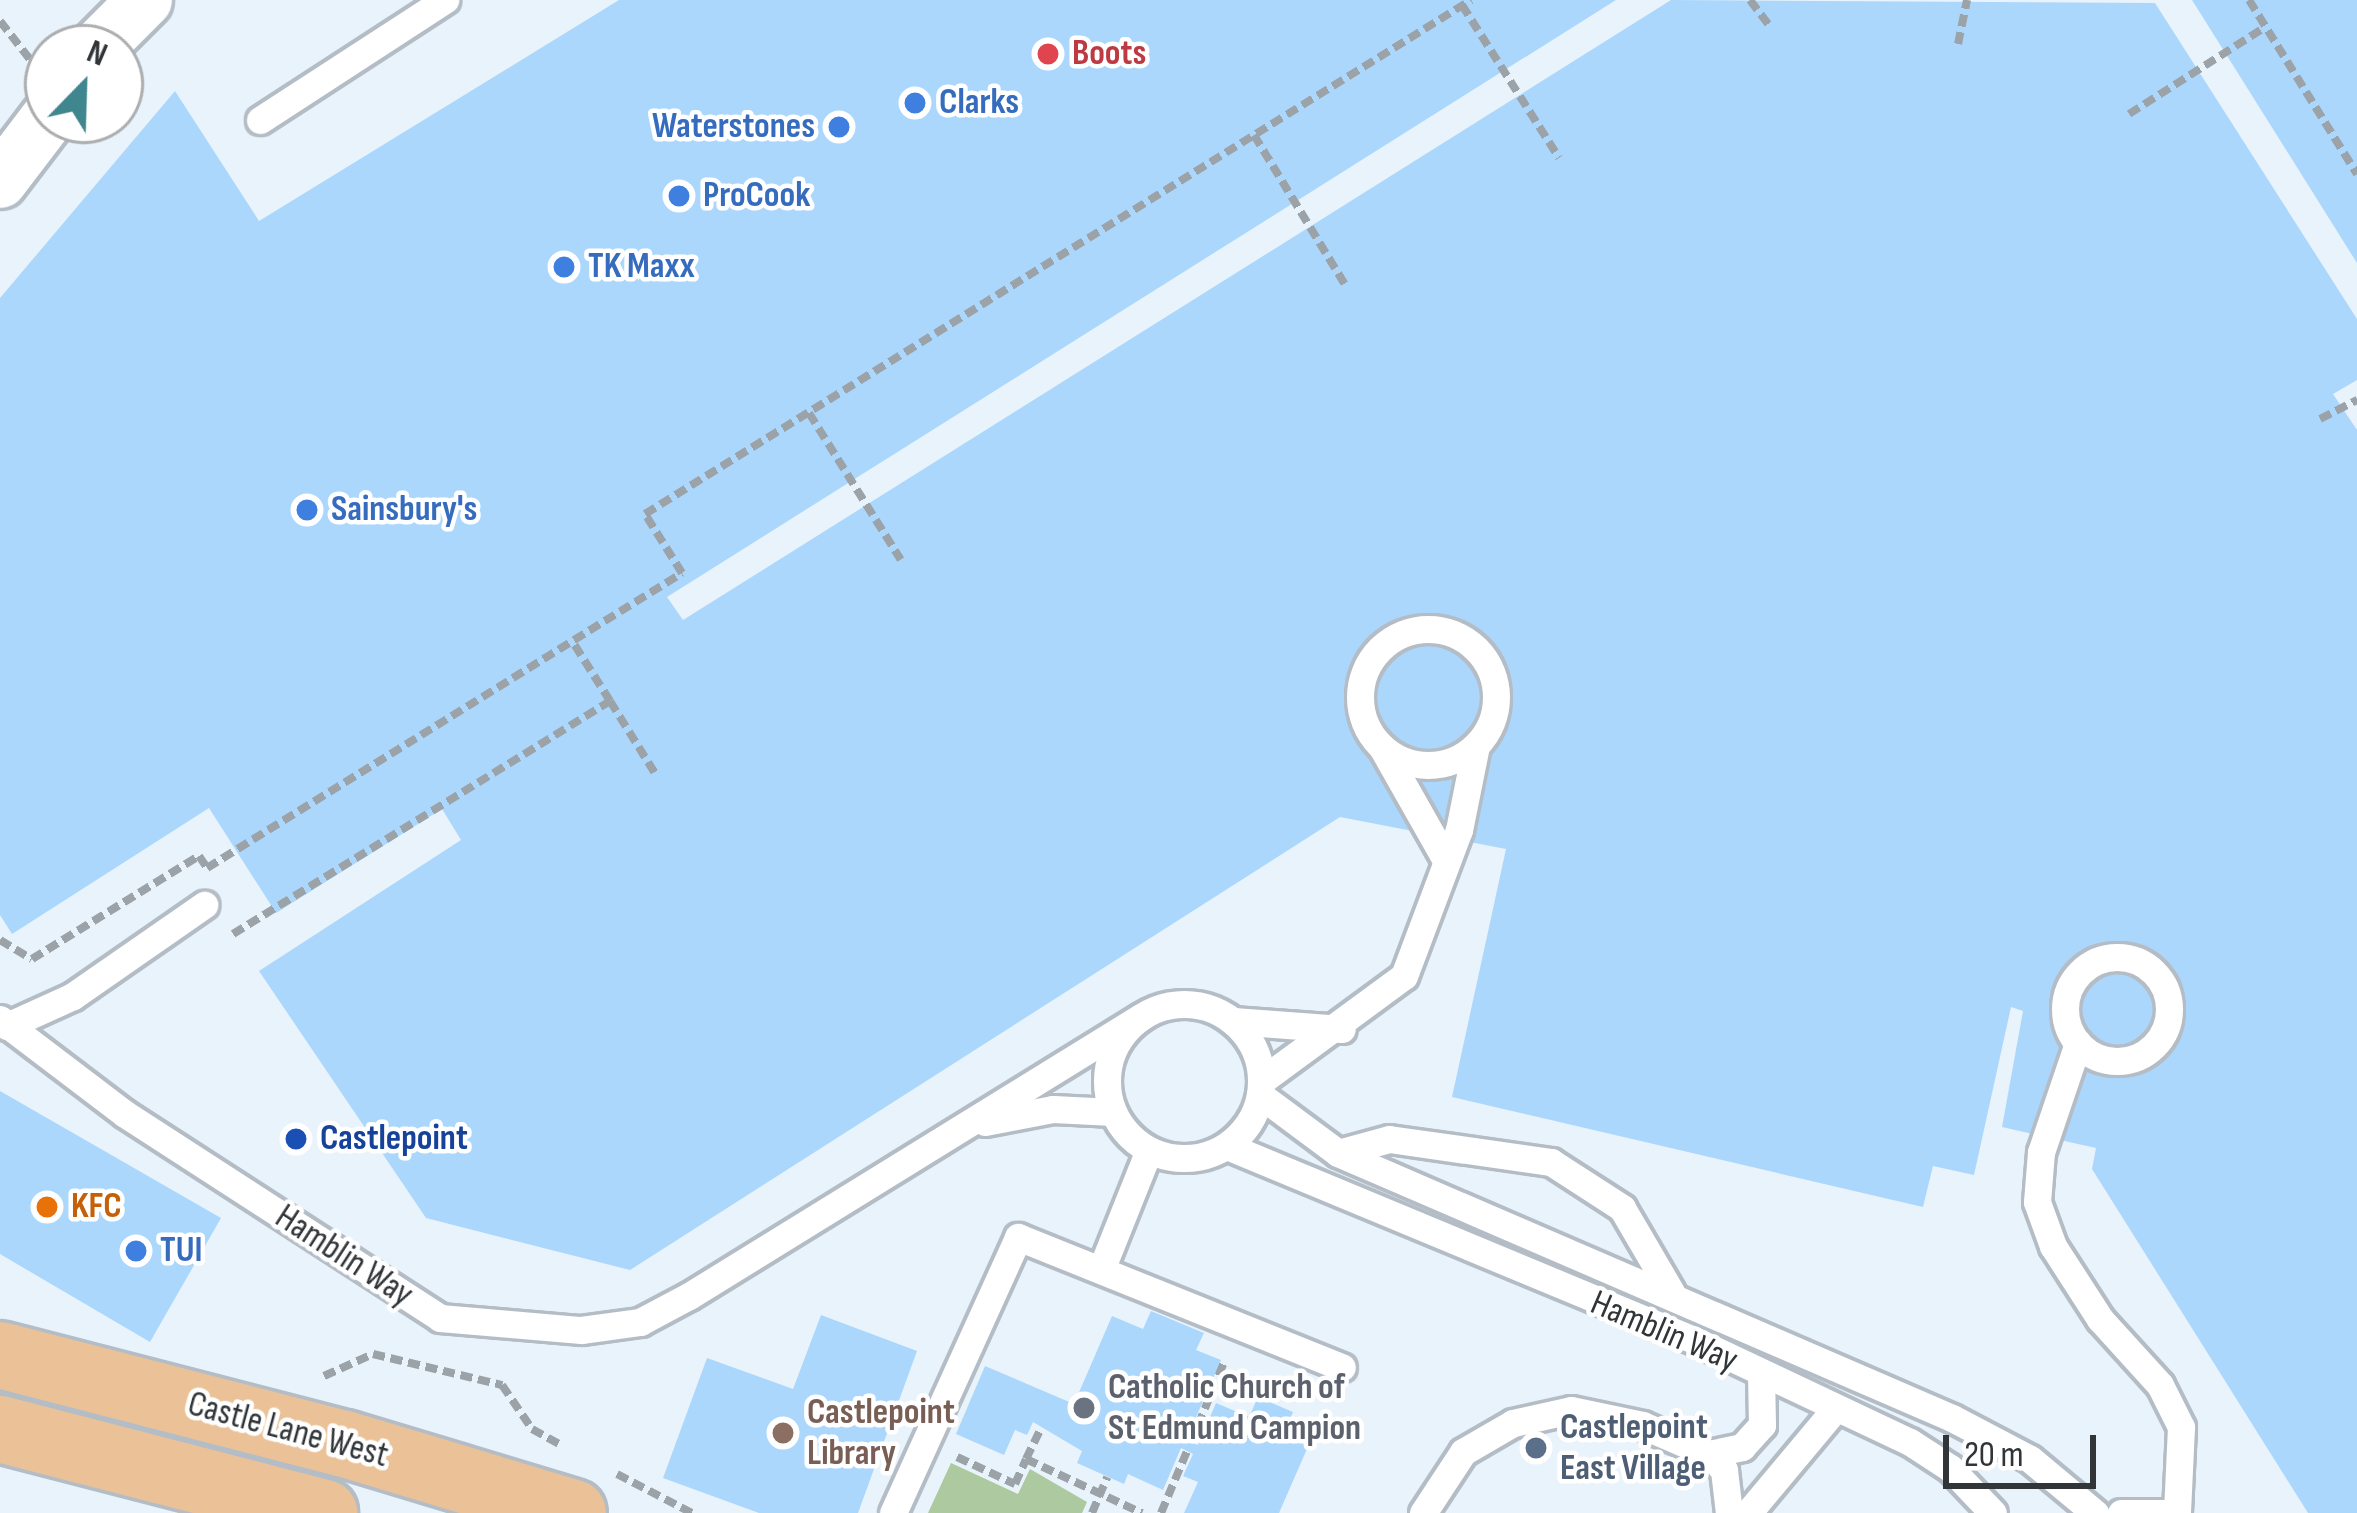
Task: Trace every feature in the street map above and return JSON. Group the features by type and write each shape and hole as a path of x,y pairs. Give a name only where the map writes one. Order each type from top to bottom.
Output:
{"main road":[{"name":"Castle Lane West","path":"0,1355 345,1444 572,1513"},
{"name":"Castle Lane West","path":"0,1429 324,1513"}],"street":[{"path":"0,148 24,120"},
{"path":"0,181 28,144"}],"lane":[{"path":"260,119 446,0"},
{"path":"1141,1017 1110,1059 1113,1112 1150,1150 1189,1158 1227,1146 1261,1088 1404,976 1466,805 1476,746 1494,716 1493,677 1469,643 1428,629 1388,642 1363,677 1364,719 1444,857"},
{"path":"1383,749 1430,765 1476,746"},
{"path":"4,1022 73,997 204,905"},
{"name":"Hamblin Way","path":"4,1022 125,1114 440,1318 581,1330 640,1322 975,1124 1141,1017 1188,1004 1233,1022 1258,1059 1261,1088 1338,1153 1671,1292 2010,1449 2095,1513"},
{"path":"1233,1022 1342,1029"},
{"path":"2078,1043 2041,1152 2037,1202 2076,1282 2160,1385 2181,1427 2174,1513 2121,1513"},
{"name":"Hamblin Way","path":"975,1124 1054,1109 1113,1112"},
{"name":"Hamblin Way","path":"1338,1153 1389,1139 1551,1162 1622,1208 1671,1292"},
{"name":"Hamblin Way","path":"1227,1146 1835,1408 1950,1468 1993,1513"},
{"path":"1101,1270 1150,1150"},
{"path":"893,1513 1018,1237 1342,1367"},
{"path":"1709,1454 1742,1447 1762,1425 1761,1375"},
{"path":"1748,1513 1835,1408"},
{"path":"1423,1513 1463,1452 1513,1423 1571,1410 1642,1425 1709,1454 1724,1470 1729,1513"}],"path":[{"path":"1750,0 1771,28"},
{"path":"1958,44 1967,0"},
{"path":"2249,0 2357,174"},
{"path":"0,940 32,959 199,856 207,868 682,573 645,514 1467,3 1559,158"},
{"path":"0,21 24,52"},
{"path":"2129,114 2265,27"},
{"path":"1254,135 1347,288"},
{"path":"2320,419 2357,400"},
{"path":"808,413 901,560"},
{"path":"572,640 656,776"},
{"path":"204,905 228,937 610,701"},
{"path":"1161,1513 1239,1326"},
{"path":"923,1442 1015,1484 1040,1430"},
{"path":"1026,1459 1142,1513"},
{"path":"1092,1513 1107,1477"}],"green space":[{"path":"951,1463 1018,1494 1030,1469 1087,1502 1082,1513 928,1513"}],"building":[{"path":"619,0 1616,0 667,597 683,620 1671,0 2155,3 2357,319 2357,380 2333,394 2357,430 2357,1513 2308,1513 2092,1169 2096,1148 2002,1127 2023,1011 2011,1007 1974,1175 1933,1166 1923,1207 1452,1097 1506,849 1340,817 630,1270 426,1218 259,971 461,840 442,809 276,913 209,808 12,934 0,915 0,298 130,144 144,144 144,128 175,91 259,221"},
{"path":"2192,0 2357,0 2357,263"},
{"path":"0,1091 221,1218 150,1342 0,1254"},
{"name":"Catholic Church of St Edmund Campion","path":"1151,1311 1204,1333 1196,1350 1221,1360 1186,1440 1198,1445 1216,1403 1249,1417 1258,1397 1293,1412 1285,1432 1310,1442 1279,1513 1184,1513 1198,1482 1183,1476 1193,1454 1181,1448 1163,1490 1128,1474 1124,1484 1077,1463 1082,1451 1033,1422 1027,1435 1015,1430 1004,1455 956,1434 985,1366 1074,1404 1112,1316 1143,1329"},
{"name":"Castlepoint Library","path":"821,1315 917,1351 858,1513 759,1513 663,1478 707,1358 793,1389"}],"place":[{"name":"Boots","path":"1048,54"},
{"name":"Clarks","path":"915,103"},
{"name":"Waterstones","path":"839,127"},
{"name":"ProCook","path":"679,196"},
{"name":"TK Maxx","path":"564,267"},
{"name":"Sainsbury's","path":"307,510"},
{"name":"Castlepoint","path":"296,1139"},
{"name":"KFC","path":"47,1207"},
{"name":"TUI","path":"136,1251"},
{"name":"Catholic Church of St Edmund Campion","path":"1084,1408"},
{"name":"Castlepoint Library","path":"783,1433"},
{"name":"Castlepoint East Village","path":"1536,1448"}]}
